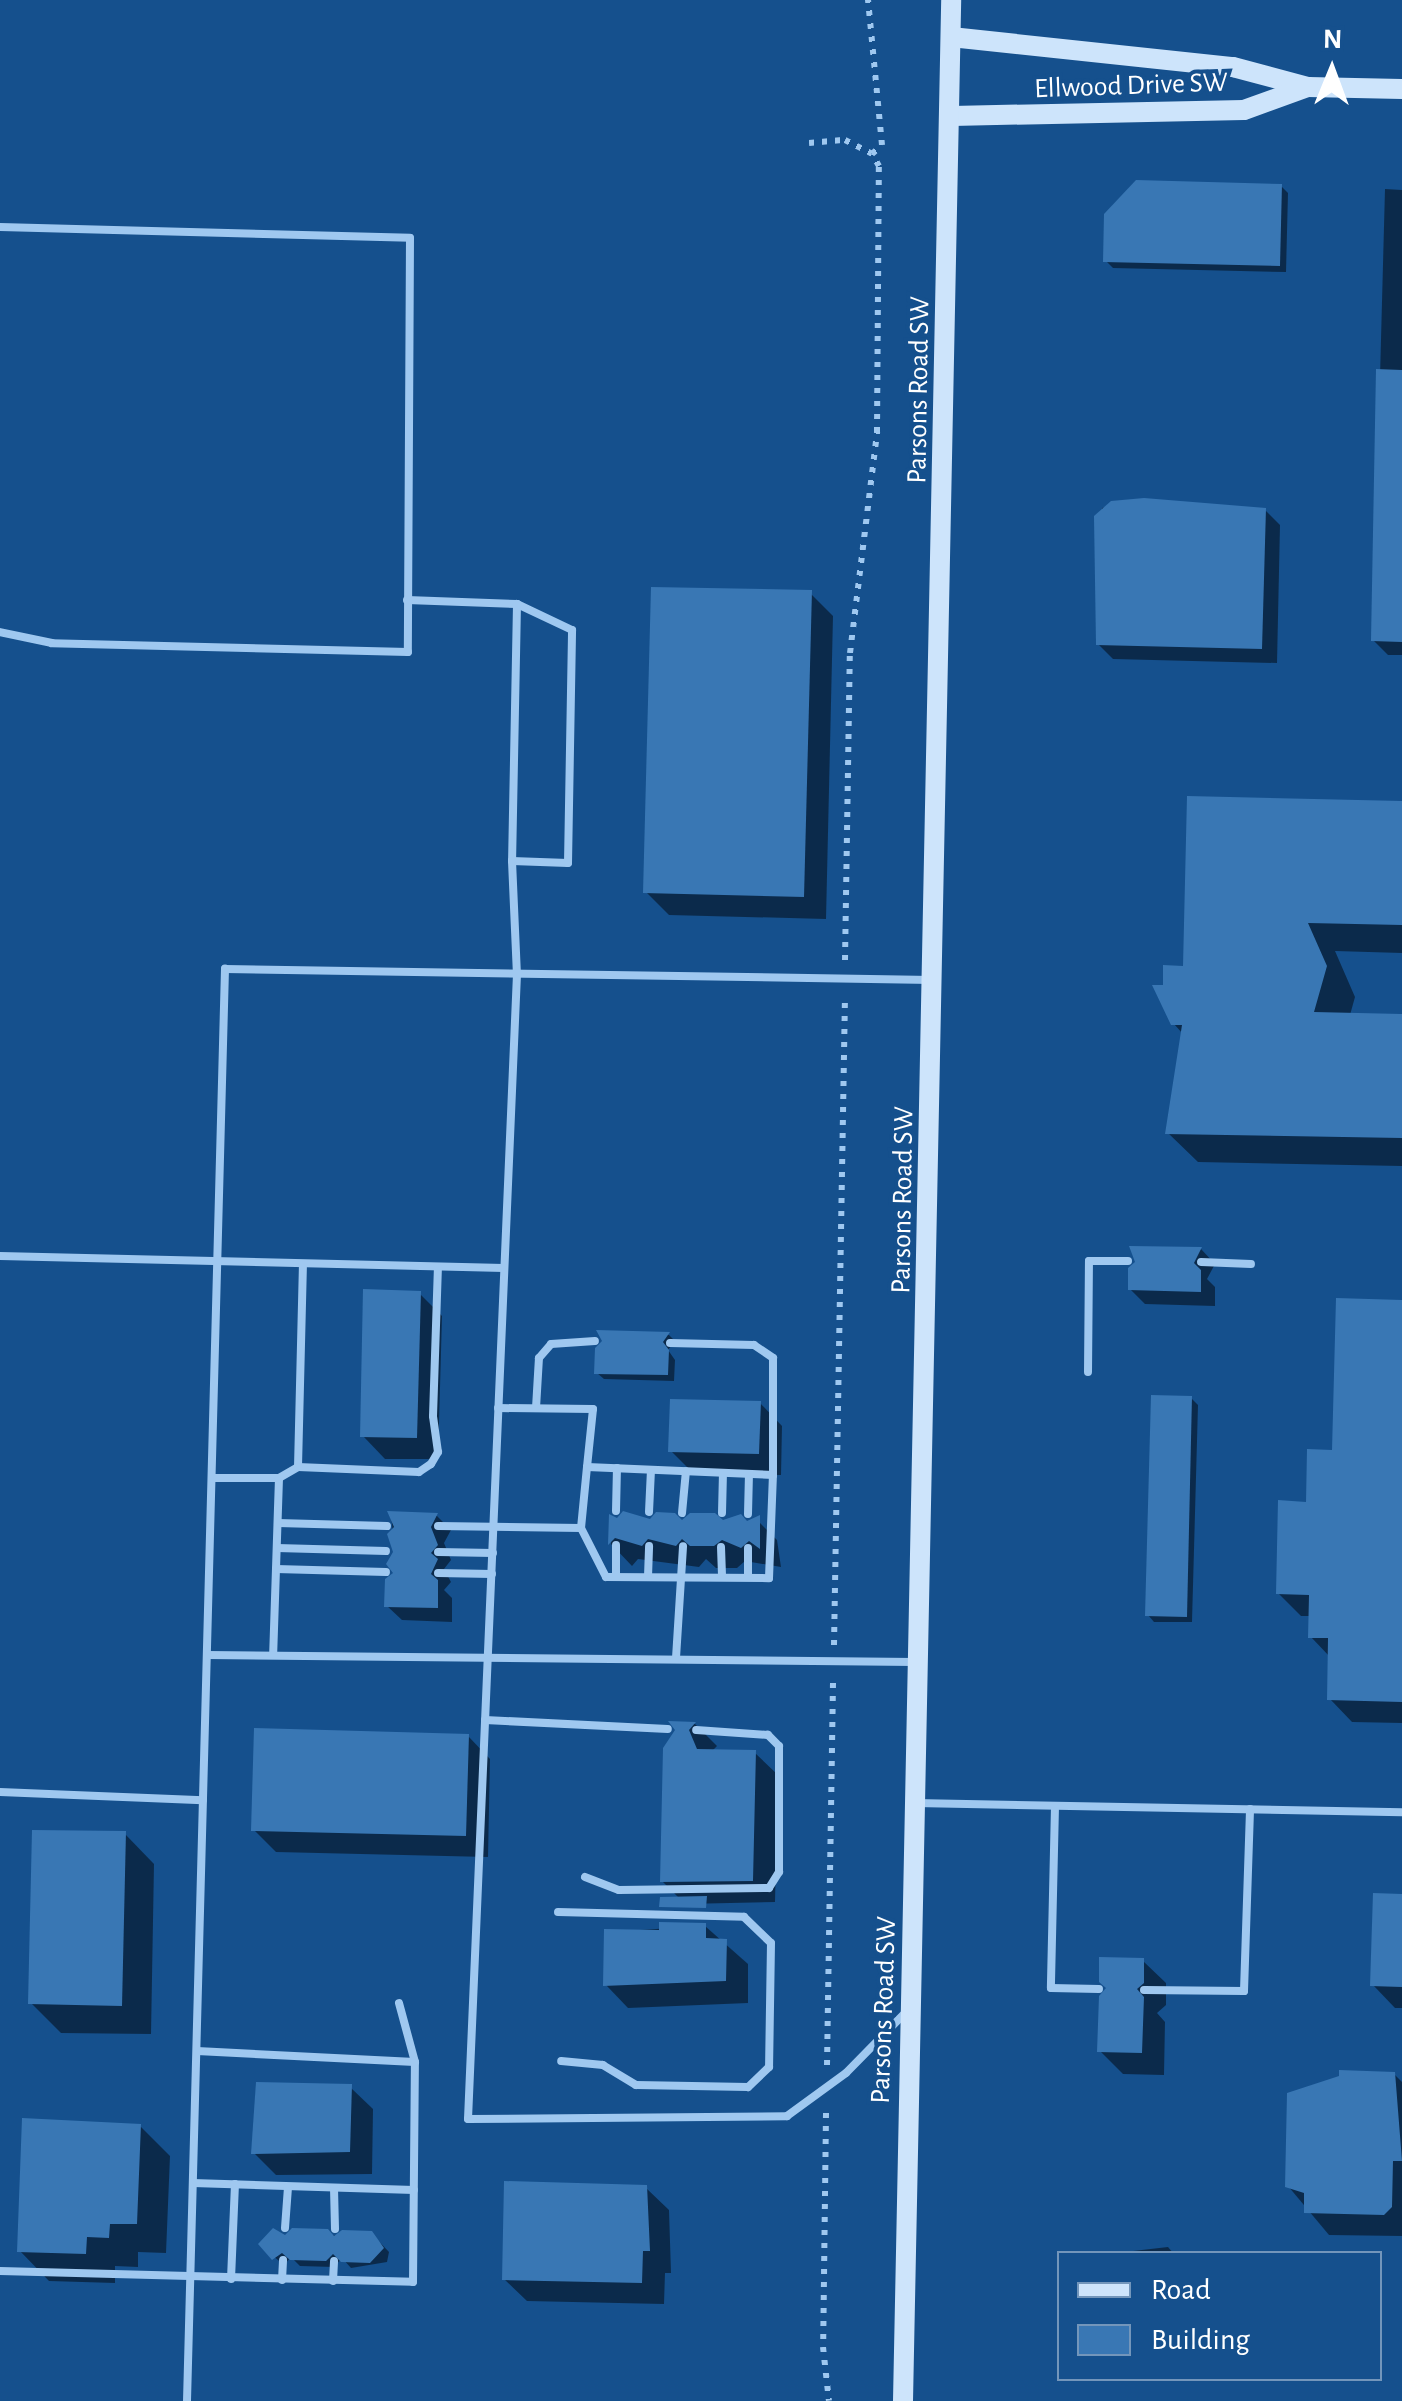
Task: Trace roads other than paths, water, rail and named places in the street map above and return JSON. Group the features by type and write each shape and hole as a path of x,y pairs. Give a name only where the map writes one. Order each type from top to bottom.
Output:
{"main road":[{"name":"Parsons Road SW","path":"903,2401 936,980 951,0"},
{"name":"Ellwood Drive SW","path":"951,37 1233,67 1308,87 1402,88"},
{"name":"Ellwood Drive SW","path":"952,116 1244,110 1308,87"}],"lane":[{"path":"0,226 410,238 408,652 52,643 0,632"},
{"path":"408,600 518,604 572,630 568,863 512,860"},
{"path":"518,604 512,860 517,974 468,2120 787,2116 846,2073 910,2008"},
{"path":"187,2401 225,969 936,980"},
{"path":"0,1256 504,1268"},
{"path":"1088,1372 1089,1261 1128,1261"},
{"path":"1202,1262 1251,1264"},
{"path":"298,1467 304,1265"},
{"path":"212,1478 279,1478 298,1467 419,1472 431,1464 438,1452 432,1416 438,1268"},
{"path":"536,1408 539,1358 551,1344 595,1341"},
{"path":"498,1408 592,1409 580,1528 606,1577 769,1578 773,1358 754,1345 670,1343"},
{"path":"586,1467 773,1474"},
{"path":"616,1468 616,1511"},
{"path":"649,1512 651,1470"},
{"path":"682,1513 686,1471"},
{"path":"722,1514 723,1472"},
{"path":"748,1474 748,1514"},
{"path":"273,1655 279,1478"},
{"path":"278,1523 387,1526"},
{"path":"438,1526 580,1528"},
{"path":"616,1545 616,1578"},
{"path":"648,1546 648,1578"},
{"path":"676,1658 682,1546"},
{"path":"721,1546 722,1577"},
{"path":"277,1548 386,1551"},
{"path":"748,1548 748,1578"},
{"path":"438,1552 492,1552"},
{"path":"276,1569 386,1572"},
{"path":"438,1572 492,1574"},
{"path":"207,1655 919,1662"},
{"path":"485,1720 588,1730 668,1729"},
{"path":"585,1877 619,1890 769,1888 779,1872 779,1746 768,1736 696,1730"},
{"path":"0,1792 203,1800"},
{"path":"915,1803 1402,1812"},
{"path":"1054,1806 1051,1988 1099,1989"},
{"path":"1144,1990 1244,1991 1250,1808"},
{"path":"558,1912 744,1917 772,1943 769,2067 748,2087 636,2085 603,2066 561,2061"},
{"path":"0,2272 414,2282 415,2062 400,2003"},
{"path":"196,2051 415,2062"},
{"path":"193,2183 414,2190"},
{"path":"231,2279 234,2184"},
{"path":"284,2228 288,2186"},
{"path":"334,2188 335,2229"},
{"path":"282,2280 283,2260"},
{"path":"332,2281 334,2262"}]}
